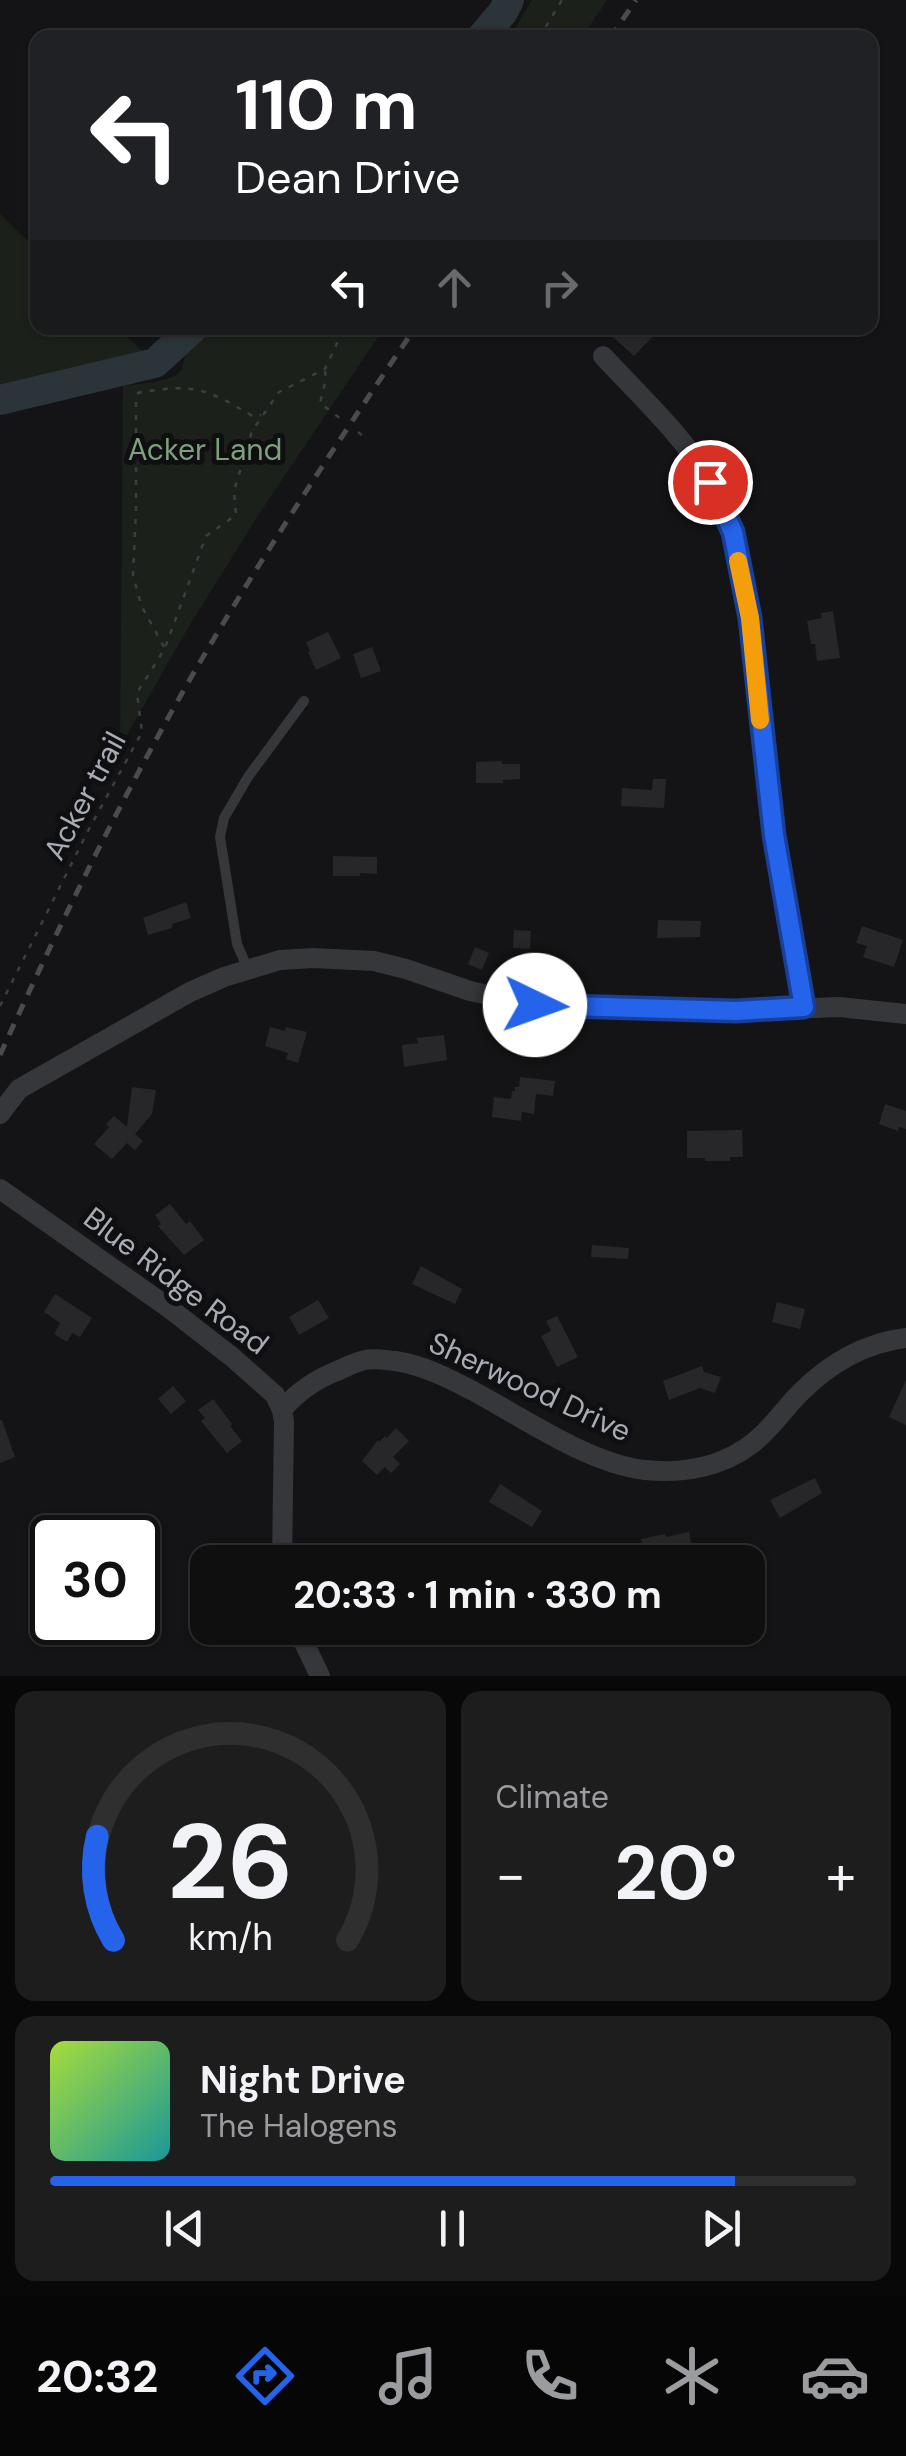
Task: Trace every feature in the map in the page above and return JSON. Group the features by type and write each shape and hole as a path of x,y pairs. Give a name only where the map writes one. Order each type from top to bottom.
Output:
{"street":[{"path":"604,356 672,430 710,482 733,532 750,618 774,835 804,1007"},
{"path":"0,1114 19,1089 190,992 280,960 374,961 470,991 535,1005 736,1011 839,1007 906,1014"},
{"name":"Blue Ridge Road","path":"0,1190 201,1332 275,1395 282,1410"},
{"name":"Sherwood Drive","path":"282,1410 297,1392 362,1360 416,1364 611,1462 640,1469 696,1469 729,1457 754,1442 800,1393 850,1355 906,1338"},
{"path":"282,1410 282,1545"},
{"path":"305,1645 320,1676"}],"lane":[{"path":"248,969 237,944 220,837 224,818 248,777 304,701"}],"path":[{"path":"543,30 562,0"},
{"path":"341,335 325,370 320,403 341,419"},
{"name":"Acker trail","path":"0,1006 142,732 137,693 165,648 206,536 236,515 234,491 252,431 279,392 325,370"},
{"path":"165,648 141,605 133,574 138,393 198,388 254,416 263,415"},
{"path":"358,432 363,436"}],"green space":[{"path":"532,0 607,0 587,30 514,30"},
{"path":"0,214 30,243 30,335 125,335 155,363 0,400"},
{"name":"Acker Land","path":"203,335 379,335 261,511 120,747 123,386 175,376 182,369 186,349"}],"building":[{"path":"611,335 654,335 634,356"},
{"path":"833,611 840,658 817,661 807,621"},
{"path":"328,632 341,658 316,670 306,642"},
{"path":"372,647 381,671 361,678 353,654"},
{"path":"476,762 520,764 520,779 476,783"},
{"path":"653,779 666,779 664,808 621,806 622,788 652,790"},
{"path":"333,856 377,857 377,874 333,876"},
{"path":"186,902 191,918 148,935 143,918"},
{"path":"658,920 701,921 700,937 657,938"},
{"path":"862,926 903,940 894,967 863,957 867,946 856,943"},
{"path":"514,930 531,931 530,949 513,948"},
{"path":"475,947 489,953 482,970 468,964"},
{"path":"270,1027 307,1032 298,1063 286,1059 288,1053 265,1046"},
{"path":"444,1035 447,1060 404,1067 402,1045 418,1043 417,1038"},
{"path":"520,1077 555,1081 553,1096 536,1094 534,1114 522,1112 521,1121 492,1117 494,1097 511,1099"},
{"path":"132,1087 156,1090 152,1114 135,1134 143,1141 135,1150 127,1143 112,1159 94,1144 114,1116 127,1127"},
{"path":"885,1104 906,1111 906,1129 899,1127 898,1131 879,1124"},
{"path":"742,1130 743,1157 730,1157 730,1161 687,1158 687,1131"},
{"path":"170,1204 204,1240 184,1255 158,1226 161,1224 155,1215"},
{"path":"592,1245 629,1248 628,1259 591,1257"},
{"path":"421,1266 462,1289 455,1304 412,1284"},
{"path":"55,1294 92,1318 80,1337 72,1333 67,1342 54,1334 60,1323 44,1312"},
{"path":"318,1300 329,1318 299,1335 289,1317"},
{"path":"777,1302 805,1309 800,1329 772,1322"},
{"path":"557,1316 578,1357 557,1367 541,1336 551,1331 546,1321"},
{"path":"702,1366 704,1372 721,1377 715,1393 700,1388 669,1400 663,1381"},
{"path":"906,1380 906,1425 889,1417"},
{"path":"173,1386 186,1401 171,1414 158,1399"},
{"path":"213,1399 242,1441 227,1453 201,1421 205,1418 198,1410"},
{"path":"0,1420 15,1457 0,1463"},
{"path":"396,1428 409,1441 393,1457 400,1464 391,1473 385,1467 377,1475 362,1461 378,1440 387,1438"},
{"path":"815,1478 822,1493 780,1518 770,1500"},
{"path":"500,1484 542,1511 532,1527 489,1502"},
{"path":"689,1532 691,1545 642,1545 641,1539 665,1534 666,1537"}],"waterway":[{"path":"488,30 509,0"},
{"path":"0,400 155,363 185,335"}],"railway":[{"path":"615,30 636,0"},
{"path":"0,1055 92,862 193,674 301,499 410,335"}],"slow traffic":[{"path":"738,561 750,618 760,720"}],"route":[{"path":"535,1005 736,1011 804,1007 774,835 750,618 733,532 710,482"}]}
